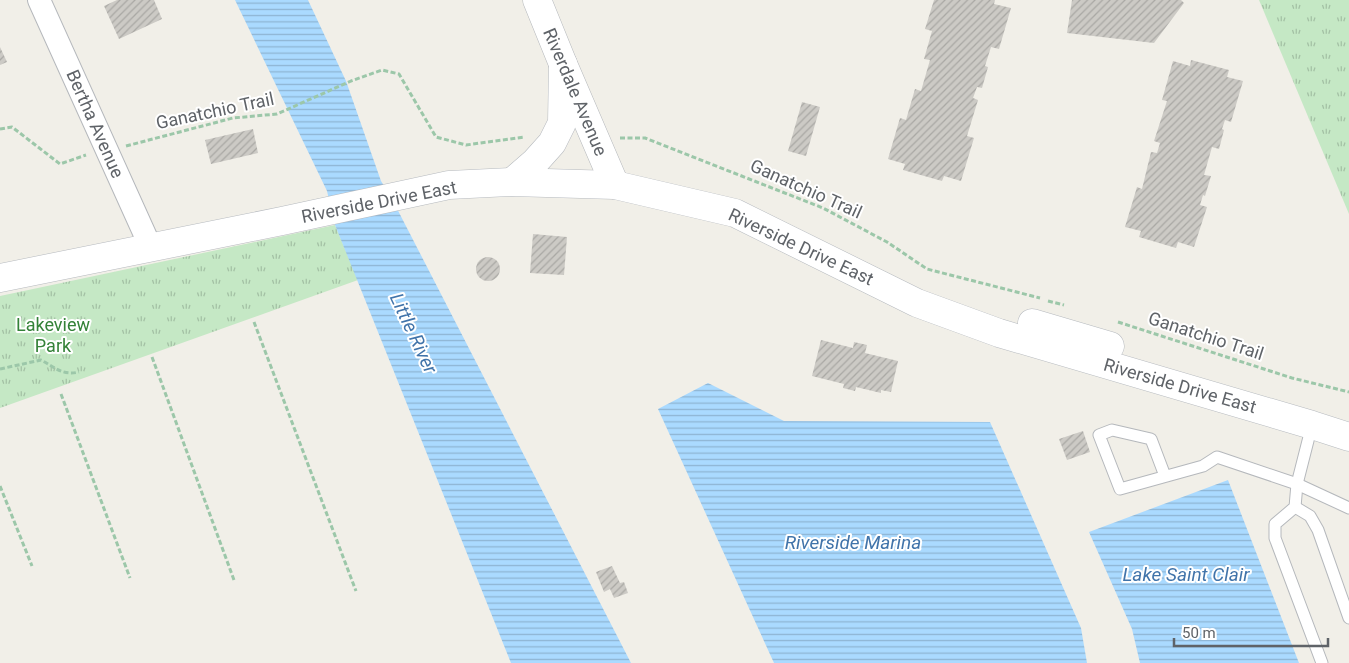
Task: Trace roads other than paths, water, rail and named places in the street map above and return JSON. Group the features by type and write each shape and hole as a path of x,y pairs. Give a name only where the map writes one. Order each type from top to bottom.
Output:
{"main road":[{"name":"Riverdale Avenue","path":"537,0 615,185"},
{"path":"512,182 535,162 552,143 562,123 563,64"},
{"name":"Riverside Drive East","path":"0,278 449,185 512,182 615,185 735,213 917,303 999,333 1349,437"},
{"path":"1032,323 1143,357 1229,401"}],"street":[{"name":"Bertha Avenue","path":"39,0 151,248"}],"lane":[{"path":"1312,425 1298,484 1295,508 1275,524 1275,538 1322,663"},
{"path":"1165,476 1151,439 1112,430 1099,436 1120,489 1202,466 1217,457 1298,484 1349,508"},
{"path":"1295,508 1310,516 1318,530 1349,618"}],"water":[{"name":"Little River","path":"235,0 308,0 346,81 381,181 391,197 631,663 511,663 335,225 327,191"},
{"name":"Riverside Marina","path":"708,383 784,421 990,422 1081,628 1087,663 774,663 658,409"},
{"name":"Lake Saint Clair","path":"1228,480 1299,663 1140,663 1132,629 1089,532"}],"park label":[{"name":"Lakeview Park","path":"53,335"}]}
